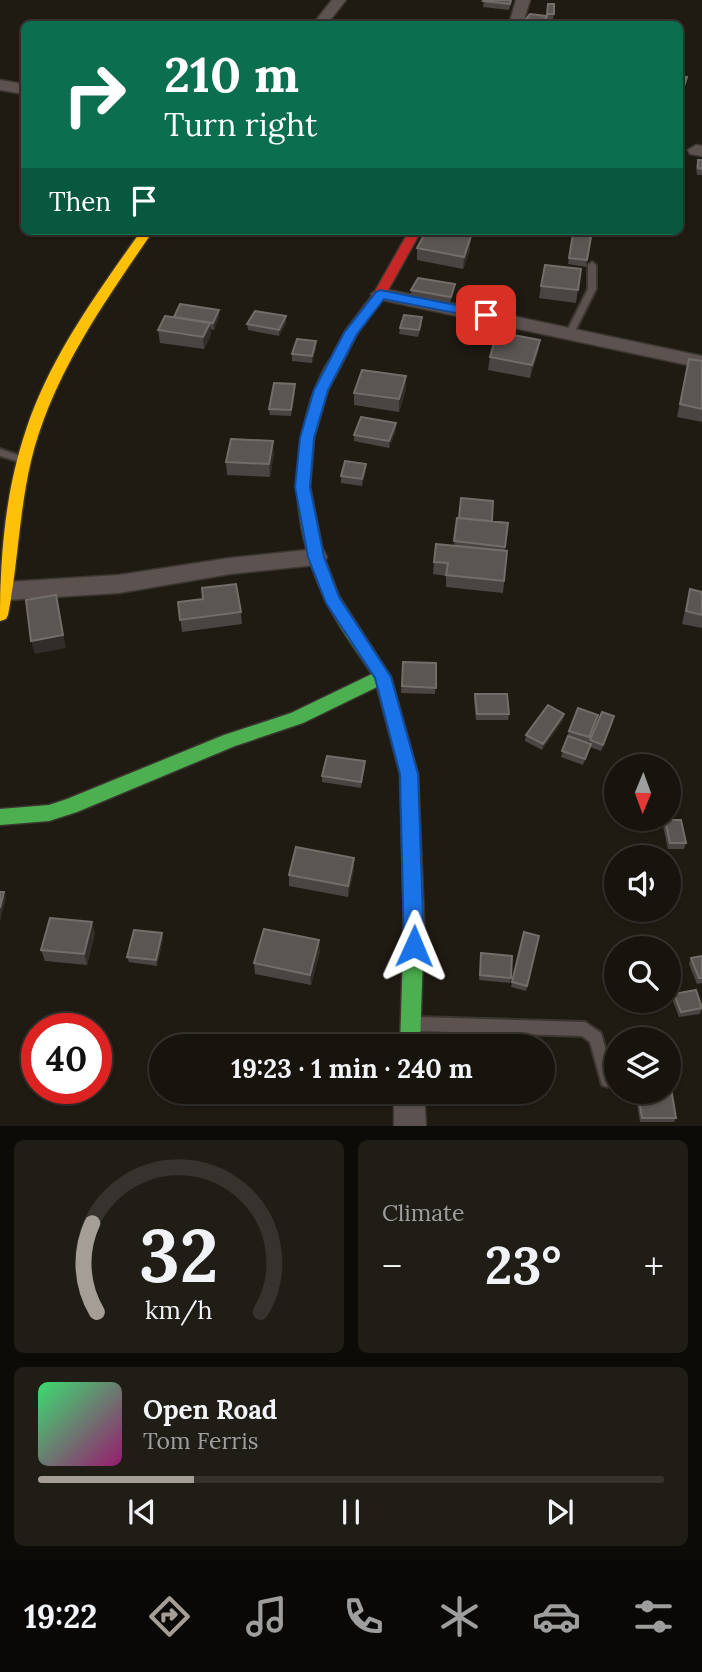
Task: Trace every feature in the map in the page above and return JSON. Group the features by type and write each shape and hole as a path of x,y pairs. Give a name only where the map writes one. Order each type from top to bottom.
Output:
{"street":[{"path":"322,21 340,0"},
{"path":"517,21 523,0"},
{"path":"0,85 21,88"},
{"path":"0,615 7,591 24,460 44,401 70,343 144,235"},
{"path":"411,1034 414,920 409,774 383,677 332,598 316,557 303,487 307,438 321,390 351,333 380,294 413,235"},
{"path":"380,294 702,362"},
{"path":"7,591 119,584 230,566 316,557"},
{"path":"0,817 49,813 71,806 205,749 297,718 383,677"},
{"path":"409,1104 410,1126"}],"lane":[{"path":"570,333 592,289 592,265"},
{"path":"0,452 24,460"},
{"path":"411,1024 585,1029 596,1038 604,1069"}],"building":[{"path":"484,0 511,0 510,4"},
{"path":"548,4 554,4 554,14 547,14"},
{"path":"530,14 547,16 544,21 526,19"},
{"path":"698,160 702,160 702,169 698,168"},
{"path":"424,235 471,236 464,257 417,248"},
{"path":"573,235 591,237 587,260 569,258"},
{"path":"545,265 581,269 578,290 541,286"},
{"path":"418,278 455,284 451,297 411,290"},
{"path":"180,304 219,310 213,323 174,317"},
{"path":"255,311 286,316 279,330 247,324"},
{"path":"404,315 422,317 419,330 400,328"},
{"path":"165,316 210,323 203,337 158,330"},
{"path":"497,332 540,340 532,365 490,357"},
{"path":"297,339 316,341 312,356 292,354"},
{"path":"689,359 702,361 702,409 680,404"},
{"path":"362,370 406,376 399,399 354,393"},
{"path":"274,383 295,384 291,410 269,409"},
{"path":"361,417 396,423 389,441 354,435"},
{"path":"231,439 273,441 269,464 226,462"},
{"path":"345,461 366,464 362,479 341,476"},
{"path":"461,498 493,501 492,521 459,518"},
{"path":"457,518 508,523 505,547 454,541"},
{"path":"436,544 507,551 504,581 446,575 448,563 434,562"},
{"path":"236,584 241,612 180,620 178,602 203,599 202,588"},
{"path":"690,589 702,592 702,615 686,611"},
{"path":"56,595 63,635 31,641 26,600"},
{"path":"403,662 436,663 436,688 402,686"},
{"path":"475,694 507,694 509,714 477,714"},
{"path":"548,705 564,714 543,744 526,735"},
{"path":"578,708 598,715 589,737 569,731"},
{"path":"602,712 614,716 603,745 590,740"},
{"path":"568,736 591,744 585,759 562,751"},
{"path":"327,756 365,761 361,782 322,776"},
{"path":"681,820 686,843 670,843 667,831 681,831"},
{"path":"296,847 354,858 348,886 289,875"},
{"path":"0,892 4,892 0,908"},
{"path":"50,918 92,922 84,954 41,950"},
{"path":"264,929 319,940 310,975 254,963"},
{"path":"134,930 162,933 156,960 127,957"},
{"path":"524,932 539,936 527,986 512,982"},
{"path":"481,953 512,956 511,978 480,975"},
{"path":"702,956 702,978 699,978 691,958"},
{"path":"696,990 702,1008 681,1012 681,993"},
{"path":"640,1104 674,1104 676,1118 642,1118"}],"traffic: fast":[{"path":"340,354 321,390 307,438 303,487 316,557 332,598 383,677 409,774 414,921 410,1034"},
{"path":"0,817 49,813 71,806 230,740 297,718 383,677"}],"traffic: slow":[{"path":"0,615 20,480 33,429 74,341 144,235"}],"traffic: jam":[{"path":"340,354 351,333 380,294 413,235"}],"route":[{"path":"414,946 409,774 383,677 332,598 316,557 303,487 307,438 321,390 351,333 380,294 486,315"}]}
